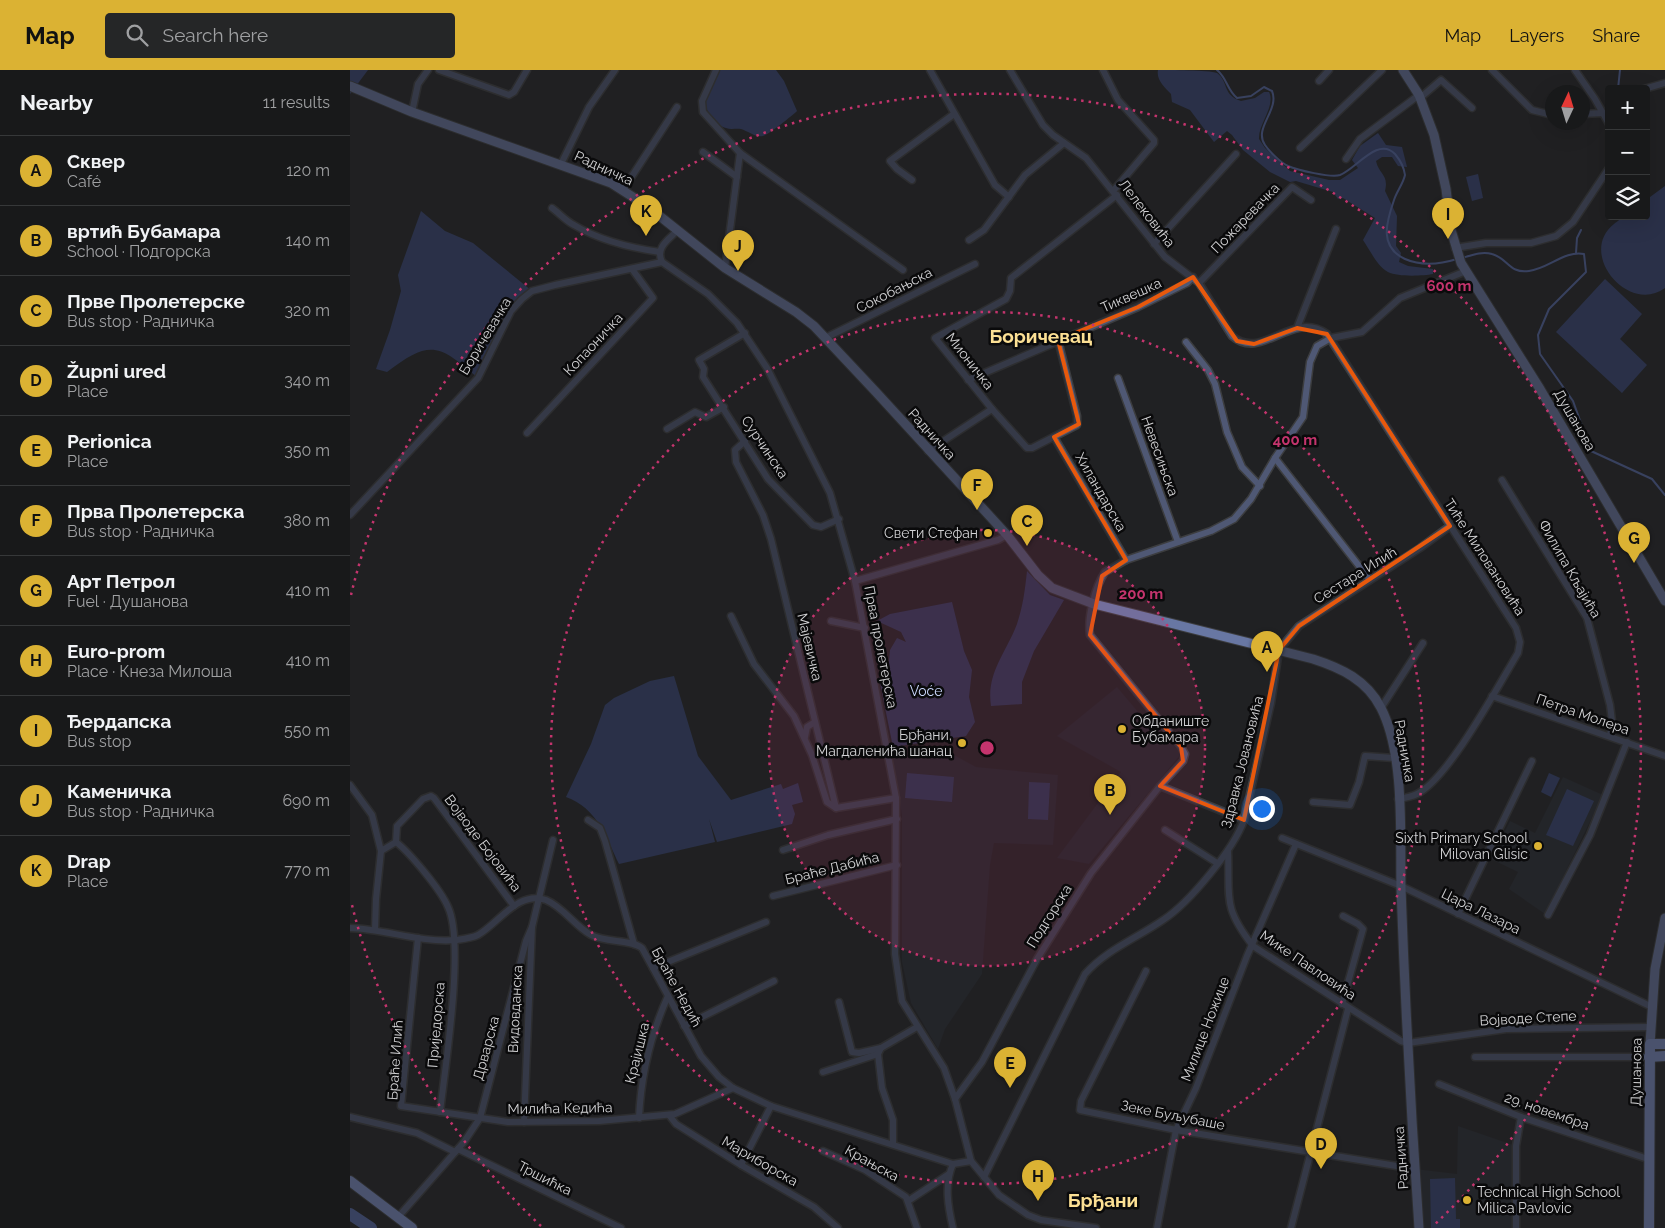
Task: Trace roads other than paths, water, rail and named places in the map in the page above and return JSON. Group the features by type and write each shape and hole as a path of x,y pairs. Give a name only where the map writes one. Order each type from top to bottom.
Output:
{"main road":[{"path":"1650,1044 1665,1044"},
{"name":"Душанова","path":"1649,1228 1650,1044"},
{"path":"1650,1057 1665,1056"},
{"path":"350,1181 399,1216 412,1228"}],"street":[{"path":"412,112 418,84 428,70"},
{"path":"439,70 509,95 514,92 527,70"},
{"path":"561,164 589,107 614,70"},
{"path":"716,70 702,101 703,112 740,154 903,270"},
{"path":"930,70 954,114 960,120 995,185 1009,197"},
{"name":"Лелековића","path":"1010,70 1043,125 1086,158 1170,262 1199,283 1237,341 1254,344 1297,328 1317,329 1331,338"},
{"name":"Мионичка","path":"928,451 992,409 935,338 1006,298 1011,278 1115,193 1154,143 1152,136 1118,100 1103,70"},
{"path":"1319,81 1329,70"},
{"path":"1300,148 1382,70"},
{"path":"1403,70 1420,97 1427,114 1440,160 1458,255 1486,243 1531,243 1556,236 1573,222 1605,174"},
{"path":"1492,70 1532,110 1545,113"},
{"path":"1575,70 1605,116"},
{"path":"1346,159 1360,139 1441,80 1472,108"},
{"path":"1650,87 1665,83"},
{"name":"Радничка","path":"350,86 412,112 561,164 623,190 725,268 796,312 825,338 1007,535 1046,584 1058,591 1094,604 1322,662 1348,673 1366,686 1381,708 1394,758 1402,843 1401,886 1408,1043 1420,1228"},
{"path":"623,190 677,107"},
{"path":"1590,113 1603,112"},
{"path":"912,180 897,169 890,160 954,114"},
{"path":"969,240 984,230 1033,167 1064,143"},
{"path":"703,152 738,177"},
{"path":"725,268 740,154"},
{"path":"1154,244 1236,154"},
{"name":"Пожаревачка","path":"1199,283 1292,187 1310,200"},
{"path":"552,208 574,225 591,232 631,248 660,252"},
{"path":"1297,328 1336,229"},
{"path":"662,262 660,252 662,246 677,231"},
{"name":"Душанова","path":"1458,255 1466,271 1540,389 1665,601"},
{"name":"Боричевачка","path":"350,516 478,378 511,311 522,299 532,292 662,262"},
{"name":"Прва пролетерска","path":"662,262 720,304 745,334 767,368 823,476 839,519 855,581 896,798 895,954 902,1001 944,1068 956,1098 972,1161 1000,1195 1028,1215 1041,1220 1096,1228"},
{"name":"Сокобањска","path":"825,338 975,264"},
{"name":"Копаоничка","path":"528,433 653,298 632,269"},
{"path":"1094,604 1104,572 1126,560 1211,531 1234,519 1260,486 1275,458 1303,418 1314,350 1321,342 1331,338 1362,332 1400,298 1466,271"},
{"name":"Тиквешка","path":"968,380 1138,306 1187,283 1193,277"},
{"name":"Сурчинска","path":"745,334 700,360 704,369 703,377 724,407 768,479 813,525 821,527 839,519"},
{"name":"Тиће Миловановића","path":"1331,338 1518,633 1518,653 1438,777 1417,794 1398,799"},
{"path":"992,409 1027,448 1032,448 1077,425 1078,421 1058,340"},
{"path":"1186,342 1208,370 1216,390 1227,432 1242,467 1260,486"},
{"name":"Невесињска","path":"1118,378 1178,542"},
{"path":"667,429 695,412 706,417 724,407"},
{"name":"Хиландарска","path":"1054,437 1126,560"},
{"name":"Мајевичка","path":"745,440 735,450 736,462 763,515 771,539 836,808"},
{"path":"1275,458 1370,580"},
{"name":"Филипа Кљајића","path":"1502,480 1587,618 1610,705 1612,720 1610,736"},
{"name":"Сестара Илић","path":"1279,650 1298,626 1450,526"},
{"path":"855,581 998,540 1007,535"},
{"name":"Подгорска","path":"956,1098 982,1062 1037,959 1077,894 1106,852 1183,761 1185,754 1090,635 1089,628 1094,604"},
{"path":"732,616 742,635 749,655 785,701 805,738 827,802 836,808 896,798"},
{"path":"831,621 864,628"},
{"path":"1381,708 1423,643"},
{"name":"Здравка Јовановића","path":"984,1176 1085,974 1101,958 1165,920 1182,904 1228,852 1244,820 1271,703 1279,650"},
{"name":"Петра Молера","path":"1492,696 1665,756"},
{"path":"805,738 807,727 815,722"},
{"path":"1548,915 1590,835 1627,742"},
{"path":"1313,802 1350,806 1360,782 1365,756 1394,758"},
{"path":"1458,914 1532,761"},
{"path":"350,785 372,815 381,851 376,900 376,930"},
{"path":"1160,786 1244,820"},
{"name":"Војводе Бојовића","path":"396,842 396,826 423,799 431,796 514,906"},
{"path":"784,850 828,835 897,819"},
{"path":"588,820 600,828 634,944"},
{"path":"1165,830 1217,863"},
{"name":"Цара Лазара","path":"1282,838 1401,886 1652,1007"},
{"name":"Видовданска","path":"524,1122 532,927 553,840"},
{"path":"381,851 396,842 407,852 445,902 450,912 454,940"},
{"name":"Милице Ножице","path":"1157,1228 1176,1130 1196,1088 1247,956 1296,844"},
{"name":"Мике Павловића","path":"1228,852 1228,902 1239,928 1253,946 1395,1038 1408,1043"},
{"name":"Браће Дабића","path":"774,896 897,864"},
{"path":"350,928 376,930 418,938 454,940 478,934 514,906 527,899 538,898"},
{"name":"Браће Недић","path":"538,898 550,902 579,926 600,939 634,944 642,948 706,1063 719,1077 734,1088 770,1106 953,1164 972,1161"},
{"path":"1342,1004 1363,929 1343,916"},
{"name":"Душанова","path":"1650,1044 1655,969 1665,918"},
{"path":"653,968 766,922"},
{"name":"Дрварска","path":"480,1118 526,941 532,927"},
{"name":"Браће Илић","path":"418,938 401,1106 480,1118"},
{"name":"Приједорска","path":"440,1112 447,1051 454,940"},
{"name":"Зеке Буљубаше","path":"1146,971 1079,1107 1080,1110 1176,1130 1415,1169"},
{"path":"684,1026 774,982"},
{"name":"Крајишка","path":"639,1118 644,1063 651,1037 668,996"},
{"path":"839,1002 852,1052 879,1051"},
{"path":"1291,1228 1348,1008"},
{"path":"823,1072 879,1051 917,1027"},
{"name":"Војводе Степе","path":"1408,1043 1506,1029 1650,1027"},
{"path":"879,1051 882,1088 892,1120 893,1144"},
{"path":"1475,1058 1650,1057"},
{"name":"29. новембра","path":"1439,1084 1521,1117 1648,1159"},
{"name":"Милића Кедића","path":"480,1118 524,1122 599,1121 669,1115 682,1112 734,1088"},
{"path":"741,1165 770,1106"},
{"name":"Мариборска","path":"669,1115 676,1124 741,1165 814,1207 838,1228"},
{"name":"Тршићка","path":"350,1117 417,1133 621,1228"},
{"path":"1516,1228 1516,1146 1521,1117"},
{"path":"399,1216 457,1150 480,1118"},
{"name":"Крањска","path":"823,1151 865,1170 902,1193 908,1200"},
{"path":"953,1164 949,1174 948,1200 953,1228"},
{"path":"917,1228 908,1200 949,1174"}],"waterway":[{"path":"1217,70 1237,98 1251,96 1264,87 1272,91 1273,105 1264,125 1262,139 1272,153 1288,166 1299,170 1336,176 1346,172 1374,151 1388,149 1395,154 1402,164 1405,175 1395,197 1387,226 1388,241 1391,248 1405,259 1418,263 1438,263 1457,259"},
{"path":"1618,85 1620,70"},
{"path":"1576,253 1577,238 1581,230"},
{"path":"1462,258 1488,253 1497,256 1517,270 1529,271 1536,270 1563,257 1584,254 1586,272 1549,309 1538,335 1540,354 1573,401 1591,451 1652,479 1665,495"},
{"path":"350,1214 371,1228"}],"place":[{"name":"Drap","path":"646,236"},
{"name":"Ђердапска","path":"1448,239"},
{"name":"Каменичка","path":"738,271"},
{"name":"Прва Пролетерска","path":"977,510"},
{"name":"Свети Стефан","path":"988,533"},
{"name":"Прве Пролетерске","path":"1027,546"},
{"name":"Арт Петрол","path":"1634,563"},
{"name":"Сквер","path":"1267,672"},
{"name":"Обданиште Бубамара","path":"1122,729"},
{"name":"Брђани, Магдаленића шанац","path":"962,743"},
{"name":"вртић Бубамара","path":"1110,815"},
{"name":"Sixth Primary School Milovan Glisic","path":"1538,846"},
{"name":"Perionica","path":"1010,1088"},
{"name":"Župni ured","path":"1321,1169"},
{"name":"Technical High School Milica Pavlovic","path":"1467,1200"},
{"name":"Euro-prom","path":"1038,1201"}],"district":[{"name":"Боричевац","path":"1041,336"},
{"name":"Брђани","path":"1103,1200"}],"park label":[{"name":"Voće","path":"926,691"}]}
